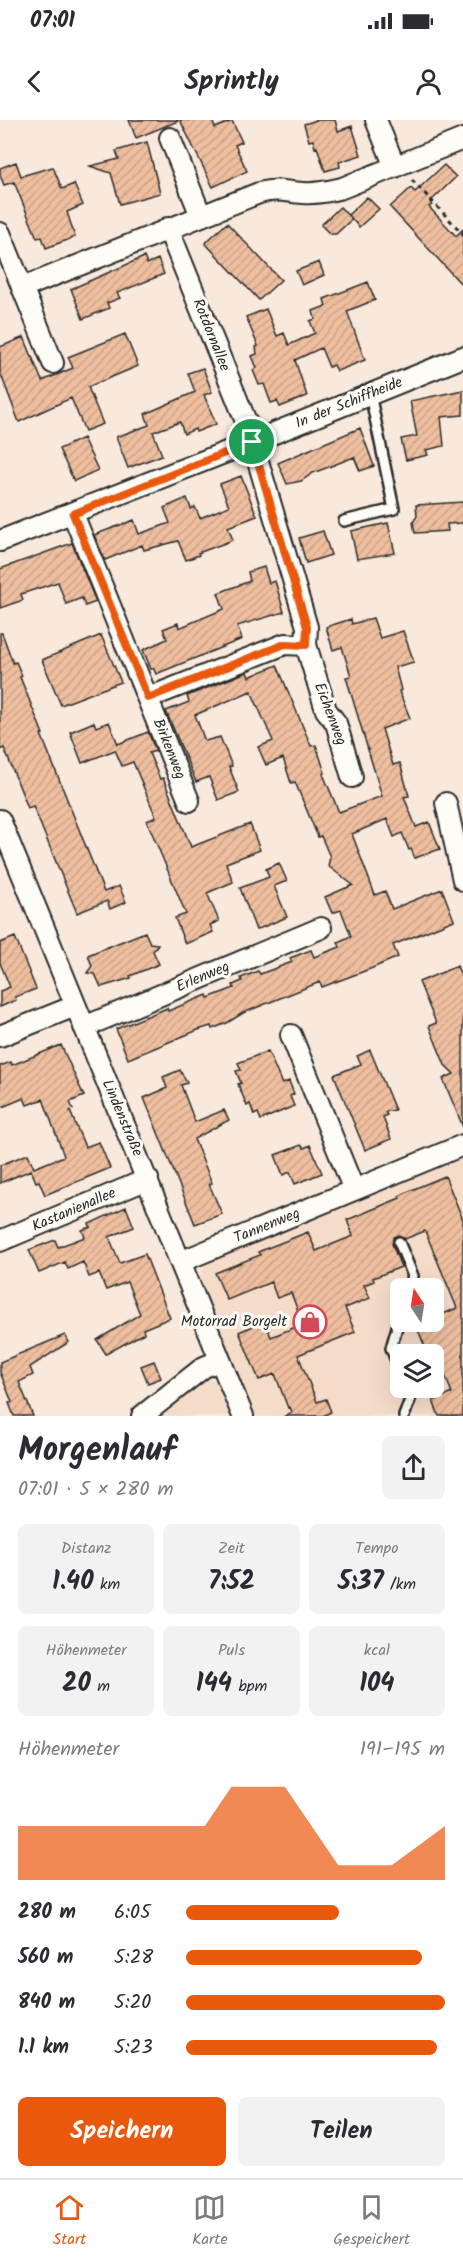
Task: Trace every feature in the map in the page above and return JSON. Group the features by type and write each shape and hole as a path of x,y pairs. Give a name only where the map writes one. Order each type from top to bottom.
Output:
{"street":[{"path":"376,120 397,166"},
{"path":"170,138 201,216"},
{"path":"22,288 259,193 276,189 324,193 463,139"},
{"name":"Rotdornallee","path":"168,228 247,424 252,442"},
{"path":"0,234 52,363"},
{"name":"In der Schiffheide","path":"0,541 73,514 463,357"},
{"name":"Eichenweg","path":"252,442 307,627 306,645 326,710 336,723 352,777"},
{"name":"Birkenweg","path":"73,514 189,801"},
{"path":"148,698 285,644 306,645"},
{"path":"446,803 463,880"},
{"name":"Lindenstraße","path":"0,820 243,1416"},
{"name":"Erlenweg","path":"84,1027 321,928"},
{"path":"0,1036 75,1006"},
{"path":"291,1035 354,1190"},
{"name":"Tannenweg","path":"180,1262 463,1145"},
{"name":"Kastanienallee","path":"0,1241 148,1179"},
{"path":"142,1416 204,1367 219,1360"}],"lane":[{"path":"344,521 394,509 370,394"},
{"path":"399,1242 412,1278"},
{"path":"404,1416 411,1398"}],"path":[{"path":"397,166 463,234"}],"shaded area":[{"path":"463,1154 463,1416 255,1416 199,1278 208,1258"},
{"path":"202,1377 215,1380 229,1416 154,1416"}],"building":[{"path":"129,120 178,120 178,121 136,138"},
{"path":"180,120 212,120 215,128 232,121 242,142 235,145 247,171 213,187"},
{"path":"317,120 335,120 338,131 352,126 361,155 339,162 340,167 325,171 317,147 315,148 313,140 309,141 304,124"},
{"path":"147,142 160,193 120,204 111,173 90,166 119,159 116,151"},
{"path":"16,162 21,176 53,167 62,189 74,184 83,205 67,212 75,237 46,248 42,237 37,238 14,182 4,185 0,175 0,168"},
{"path":"444,165 456,177 430,202 432,205 429,207 456,236 463,229 463,286 390,207 411,188 415,192"},
{"path":"367,197 379,209 359,227 348,215"},
{"path":"340,207 352,219 336,234 330,234 321,225"},
{"path":"227,223 281,280 259,300 205,243"},
{"path":"144,257 147,264 158,259 164,274 117,293 120,298 107,303 109,308 83,319 71,289"},
{"path":"319,262 324,275 302,285 296,271"},
{"path":"368,282 375,300 347,311 365,360 337,371 334,365 329,367 321,348 295,360 307,396 280,407 277,401 271,403 264,384 259,385 253,370 257,368 252,356 257,354 256,347 258,346 246,317 266,309 277,336 284,333 289,345 315,333 310,321 315,319 313,311 326,306 324,299"},
{"path":"125,334 138,366 88,387 103,424 85,431 71,398 19,422 0,372 0,347 24,337 42,381 73,368 68,357"},
{"path":"203,368 212,392 204,395 216,424 184,434 180,422 153,432 162,455 128,468 116,437 149,425 145,414 195,392 188,373"},
{"path":"463,390 463,415 441,417 444,446 426,450 428,455 406,460 401,439 417,436 410,401"},
{"path":"360,428 374,466 360,471 354,457 313,473 301,481 287,484 278,463"},
{"path":"83,438 98,470 74,481 59,449"},
{"path":"241,476 257,516 228,527 233,540 186,560 178,541 144,550 142,545 105,560 94,535 134,520 139,534 170,523 164,508 187,498 191,509 195,507 200,518 229,506 220,484"},
{"path":"463,502 463,523 447,524 448,531 415,533 413,522 417,516 416,505"},
{"path":"388,523 395,553 357,559 351,531"},
{"path":"323,531 331,555 306,563 299,538"},
{"path":"72,543 96,602 85,606 82,598 66,604 58,582 21,594 23,600 0,608 0,569"},
{"path":"264,567 269,583 275,581 284,612 237,626 242,639 156,674 154,669 151,669 143,650 167,639 163,629 178,623 179,628 224,609 218,593 250,581 248,572"},
{"path":"373,618 380,638 403,631 414,662 395,667 401,690 399,691 410,718 382,729 393,765 400,763 409,796 404,797 416,827 429,822 440,849 415,858 402,833 394,837 387,819 352,834 375,895 385,891 392,909 442,889 454,920 393,945 398,957 370,969 322,987 320,982 243,1013 227,1023 212,1029 211,1026 198,1030 128,1059 116,1029 167,1008 168,1011 207,995 208,998 234,988 233,985 242,981 241,978 258,971 260,974 292,962 290,958 311,950 314,957 340,947 338,942 351,936 341,910 332,913 325,897 353,885 328,866 330,857 321,836 318,837 295,782 291,783 283,758 266,765 258,747 273,741 251,691 195,715 205,741 220,737 232,766 229,767 239,792 218,800 209,777 196,782 166,711 189,702 187,696 247,672 249,677 277,665 311,746 316,745 325,773 323,774 339,812 382,796 346,677 351,676 342,647 333,650 326,627 351,619 352,624"},
{"path":"0,633 2,633 13,663 16,662 22,676 20,677 43,734 41,734 104,892 119,886 126,902 110,909 107,901 77,913 33,806 28,808 4,748 0,750"},
{"path":"101,635 121,682 61,705 42,660"},
{"path":"94,722 96,727 109,722 118,744 148,732 156,751 149,753 160,779 163,778 191,847 250,824 260,850 226,863 233,882 207,893 219,921 210,925 213,932 185,944 175,918 186,914 147,821 156,817 133,762 122,766 115,750 82,763 70,732"},
{"path":"279,863 287,881 274,886 287,917 256,930 240,888 269,877 266,869"},
{"path":"145,932 150,943 158,944 153,951 159,964 130,976 131,978 101,987 95,974 87,973 92,966 88,955"},
{"path":"15,937 36,989 15,997 16,1000 0,1007 0,991 10,987 0,963 0,943"},
{"path":"457,966 463,980 463,1127 443,1079 454,1074 445,1065 429,1026 436,1023 419,982"},
{"path":"61,1045 84,1096 70,1102 73,1109 70,1111 85,1147 99,1142 110,1168 45,1195 31,1170 0,1183 0,1165 28,1154 34,1168 64,1156 43,1099 27,1105 24,1098 0,1108 0,1066 11,1062 12,1065"},
{"path":"370,1050 395,1110 385,1112 387,1115 383,1117 391,1139 365,1150 334,1075 361,1064 357,1056"},
{"path":"268,1051 282,1084 289,1081 294,1094 290,1096 294,1106 261,1120 258,1113 254,1115 250,1104 247,1106 238,1084 241,1083 236,1071 241,1070 238,1063"},
{"path":"180,1070 187,1083 181,1085 195,1122 224,1110 229,1120 194,1139 222,1214 195,1224 144,1098 167,1088 163,1077"},
{"path":"301,1145 304,1148 310,1145 322,1173 295,1184 290,1172 283,1175 275,1155"},
{"path":"445,1176 463,1220 463,1416 439,1416 433,1401 452,1393 444,1373 444,1344 424,1344 419,1332 444,1332 444,1314 457,1308 425,1231 405,1239 399,1235 394,1237 392,1244 401,1267 373,1278 374,1281 364,1285 370,1298 345,1308 355,1332 298,1355 317,1402 326,1399 331,1412 323,1416 285,1416 292,1412 290,1407 288,1408 275,1374 259,1380 239,1332 265,1321 271,1337 303,1324 291,1293 277,1298 271,1282 227,1300 215,1273 260,1255 258,1252 308,1232 316,1251 353,1236 347,1220 400,1198 399,1196"},
{"path":"126,1207 134,1227 109,1237 120,1263 145,1254 170,1318 143,1329 144,1333 106,1354 97,1340 140,1314 127,1282 106,1290 99,1273 89,1277 83,1262 68,1269 65,1262 39,1273 29,1250 55,1240 58,1247 85,1237 82,1230 91,1227 89,1224"},
{"path":"65,1335 69,1342 30,1367 33,1375 19,1382 33,1416 14,1416 9,1403 12,1402 0,1372 0,1362"},
{"path":"154,1361 161,1378 148,1383 141,1366"}],"place":[{"name":"Motorrad Borgelt","path":"310,1322"}],"route":[{"path":"252,442 307,627 306,645 285,644 148,698 73,514 252,442"}]}
